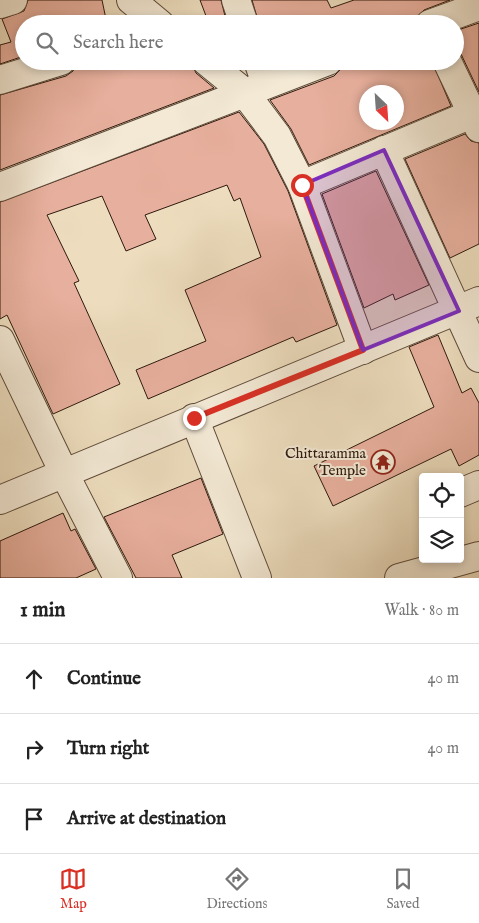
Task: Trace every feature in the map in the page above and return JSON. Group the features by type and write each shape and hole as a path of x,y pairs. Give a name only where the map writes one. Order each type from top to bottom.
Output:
{"street":[{"path":"0,4 13,0"},
{"path":"131,0 149,15"},
{"path":"236,0 241,15"},
{"path":"447,15 464,6"},
{"path":"0,80 32,70"},
{"path":"231,70 256,79 277,136 302,185 363,350"},
{"path":"0,187 256,79 292,70"},
{"path":"302,185 384,150 477,117 452,70"},
{"path":"384,150 469,306 479,358"},
{"path":"0,500 194,418 469,306"},
{"path":"0,340 64,473 118,578"},
{"path":"194,418 257,578"},
{"path":"464,491 479,485"},
{"path":"399,578 479,556"}],"highlighted area":[{"path":"384,150 459,311 363,350 302,185"}],"building":[{"path":"28,0 102,0 105,15 15,15 15,59 0,64 0,45 11,42 2,19 24,11"},
{"path":"200,0 221,0 225,15 206,15"},
{"path":"252,0 327,0 331,8 354,0 450,0 424,10 419,15 256,15"},
{"path":"479,23 479,92 464,60 464,28"},
{"path":"195,70 214,88 0,170 0,95 66,76 73,71"},
{"path":"340,70 436,70 451,106 404,126 404,85 359,85 359,130 393,130 309,165 291,129 270,100 334,76"},
{"path":"239,112 264,144 288,191 337,325 296,342 293,337 148,399 136,370 206,341 185,290 261,257 240,198 234,201 227,185 145,215 156,239 126,251 102,196 47,215 79,281 74,283 120,384 53,414 7,315 0,319 0,202"},
{"path":"465,134 471,141 479,143 479,244 450,258 405,159"},
{"path":"376,171 429,285 395,300 393,294 364,308 322,194"},
{"path":"438,335 462,393 471,388 479,403 479,455 459,466 451,449 333,506 314,466 434,407 409,347"},
{"path":"201,478 223,534 172,555 182,578 136,578 104,517"},
{"path":"63,513 71,531 75,529 96,569 76,578 0,578 0,541"}],"place":[{"name":"Chittaramma Temple","path":"383,462"}],"route":[{"path":"194,418 363,350 302,185"}]}
